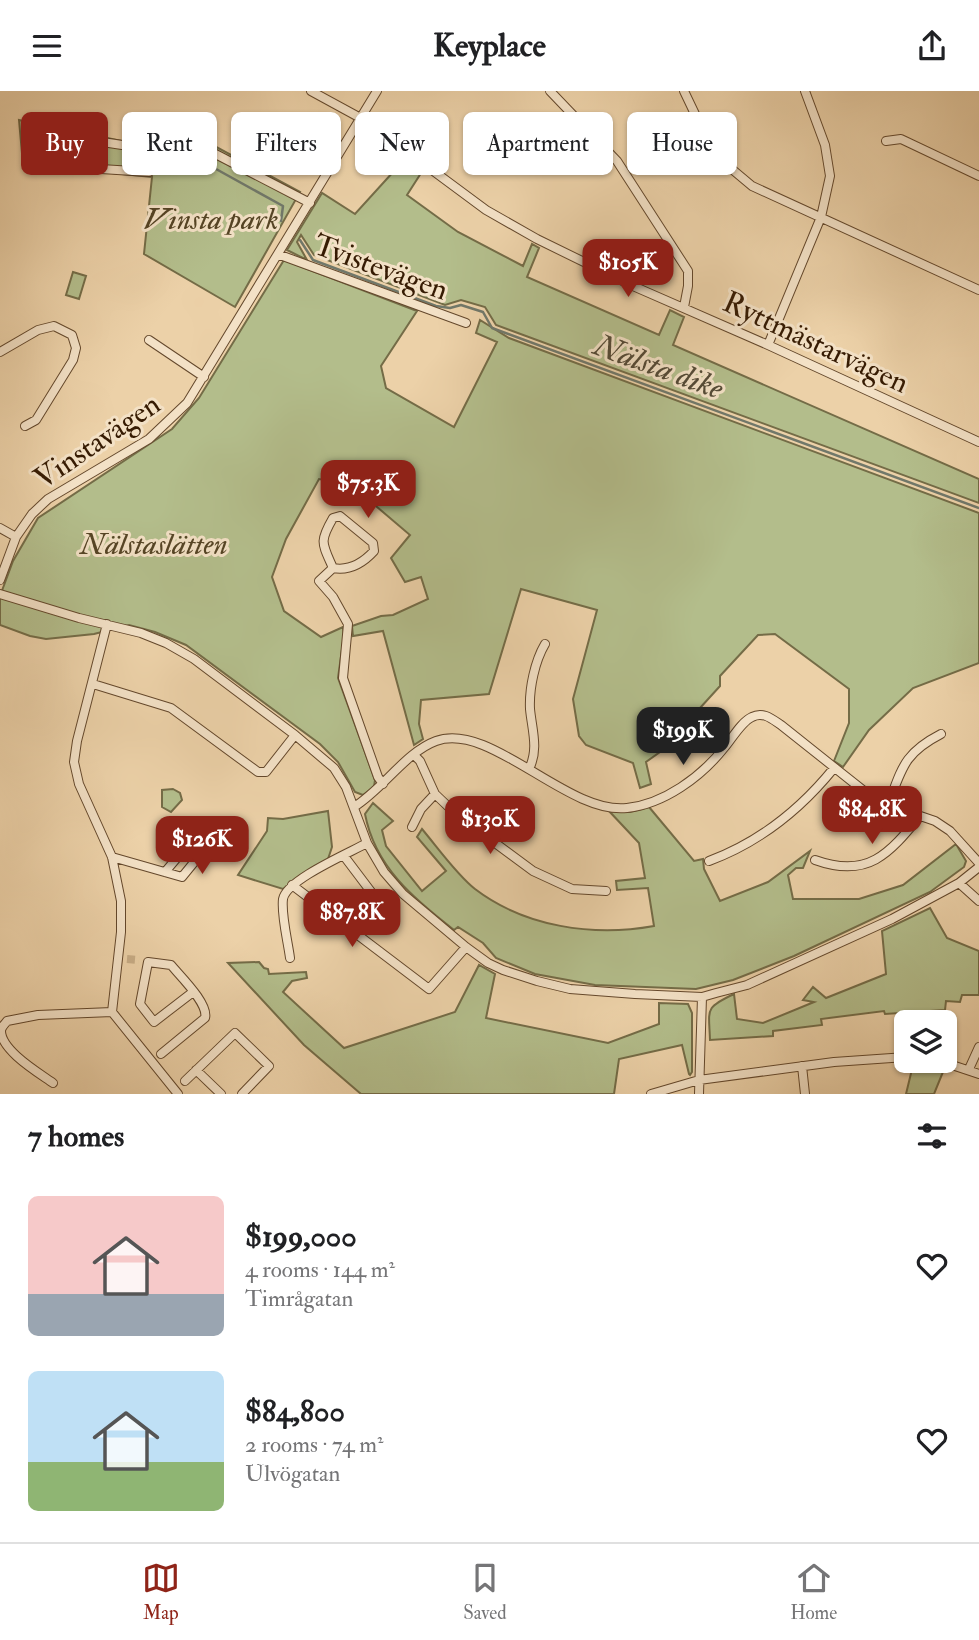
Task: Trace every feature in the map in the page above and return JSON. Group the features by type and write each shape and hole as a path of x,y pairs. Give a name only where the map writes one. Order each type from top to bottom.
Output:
{"street":[{"name":"Ryttmästarvägen","path":"311,91 355,115"},
{"name":"Vinstavägen","path":"365,112 377,91"},
{"path":"550,91 617,160 688,271 684,307"},
{"path":"684,91 704,133 721,160 752,185 979,290"},
{"path":"768,345 821,217 830,176 825,145 805,91"},
{"name":"Vinstavägen","path":"0,580 16,537 32,514 48,499 149,439 187,403 280,255 355,128"},
{"path":"76,138 155,151 149,171 69,167 76,138"},
{"path":"886,141 901,139 979,176"},
{"path":"217,155 310,203"},
{"name":"Ryttmästarvägen","path":"438,175 486,210 537,239 633,286 978,441"},
{"name":"Tvistevägen","path":"280,255 466,323"},
{"path":"0,352 38,330 54,326 72,335 76,348 72,360 36,420 25,426"},
{"name":"Vinstavägen","path":"149,339 204,377"},
{"path":"340,516 373,543 374,551 351,567 332,568 322,545 322,537 333,518 340,516"},
{"path":"0,528 16,537"},
{"path":"332,568 319,581 333,597 348,624 343,678 377,777 383,784"},
{"path":"0,594 153,638 194,659 334,768 346,787 367,843 384,872 403,894 466,947 503,970 570,989 702,997 747,985 892,919 959,883 979,865 950,831 935,821 869,796 781,725 766,716 758,715 749,719 715,759 683,787 640,806 611,808 580,799 529,769 470,740 453,737 436,741 414,755 370,797 354,807"},
{"path":"107,624 74,762 79,784 112,857 121,901 122,922 112,1012 178,1094"},
{"path":"529,769 536,751 530,706 531,688 540,652 545,644"},
{"path":"93,684 171,708 258,772 266,772 295,735"},
{"path":"888,805 906,759 921,744 941,734"},
{"path":"414,755 420,761 435,794 456,814 533,871 572,889 606,891"},
{"path":"709,862 734,852 786,818 813,794 835,768"},
{"path":"412,827 421,809 435,794"},
{"path":"815,860 829,865 857,865 881,858 896,846 920,816"},
{"path":"290,958 283,900 286,890 301,877 367,843"},
{"path":"344,856 381,905"},
{"path":"112,857 165,872"},
{"path":"959,883 979,901"},
{"path":"292,885 429,989 466,947"},
{"path":"161,1054 205,1018 206,1011 205,1006 171,965 148,962 140,1004 154,1022 192,992"},
{"path":"699,1094 702,997"},
{"path":"54,1083 5,1050 0,1030 7,1021 38,1015 112,1012"},
{"path":"185,1081 235,1033 269,1066 242,1094"},
{"path":"969,1069 979,1047"},
{"path":"651,1094 670,1091 699,1080 802,1066 894,1058"},
{"path":"802,1066 806,1094"},
{"path":"957,1066 979,1074"},
{"path":"196,1070 220,1094"}],"green space":[{"name":"Vinsta park","path":"108,138 122,141 122,174 108,173"},
{"name":"Vinsta park","path":"217,147 231,155 231,175 268,175 300,192 235,307 144,254 152,177 132,175 217,175"},
{"path":"390,175 420,175 407,195 458,232 523,266 532,244 539,248 527,277 659,335 670,310 684,317 673,345 979,479 979,503 496,325 485,307 461,300 445,305 314,255 301,235 297,242 307,260 287,250 322,193 355,214"},
{"name":"Nälstaslätten","path":"284,260 417,311 381,366 386,388 454,427 497,342 476,333 480,320 509,338 979,513 979,663 913,688 869,730 843,767 834,761 849,723 849,689 775,634 758,635 720,676 720,686 660,752 646,762 651,784 640,788 633,763 586,745 579,736 573,699 597,610 521,589 489,694 421,700 419,724 423,739 414,745 383,631 353,636 352,626 381,616 393,615 428,599 421,577 405,582 391,558 410,535 350,484 319,479 286,539 272,577 284,611 321,637 343,627 338,678 375,780 374,787 363,795 355,792 338,762 320,744 186,645 129,625 94,634 46,639 0,625 0,596 13,561 38,518 172,429 199,398"},
{"path":"73,272 86,276 79,299 66,295"},
{"path":"173,789 180,793 182,800 171,812 162,807 162,790"},
{"path":"373,803 393,821 382,830 386,846 422,891 446,871 417,837 422,829 461,876 495,902 538,920 584,929 654,926 648,888 617,890 616,881 645,878 639,843 609,811 630,812 649,807 694,861 703,859 704,869 720,901 768,882 810,851 803,868 796,868 788,875 793,899 859,899 903,885 956,844 966,861 964,867 930,892 794,956 733,980 696,989 595,985 535,974 496,958 483,943 458,927 454,930 439,918 411,894 387,866 370,833 365,814"},
{"path":"328,811 332,847 327,862 300,876 283,889 238,875 267,831 268,818 283,819"},
{"path":"930,908 947,938 979,951 979,995 962,995 960,1002 946,1001 945,1010 894,1010 894,1013 885,1014 884,1011 821,1019 822,1025 773,1031 773,1036 710,1040 710,1011 717,1003 734,994 737,1019 763,1023 814,1002 803,1000 813,987 826,998 886,974 882,931"},
{"path":"259,962 268,969 269,974 306,972 307,978 292,981 283,992 344,1048 455,1012 479,965 495,974 486,1018 608,1043 659,1024 659,1003 688,1004 692,1013 692,1072 689,1074 682,1045 619,1059 614,1094 361,1094 304,1045 228,963"},
{"path":"911,1073 943,1073 934,1094 906,1094"}],"waterway":[{"path":"217,170 283,206 281,221"},
{"name":"Nälsta dike","path":"300,240 313,260 436,306 450,308 461,305 483,312 492,328 979,508"}],"tunnel":[{"path":"127,959 139,960"}]}
